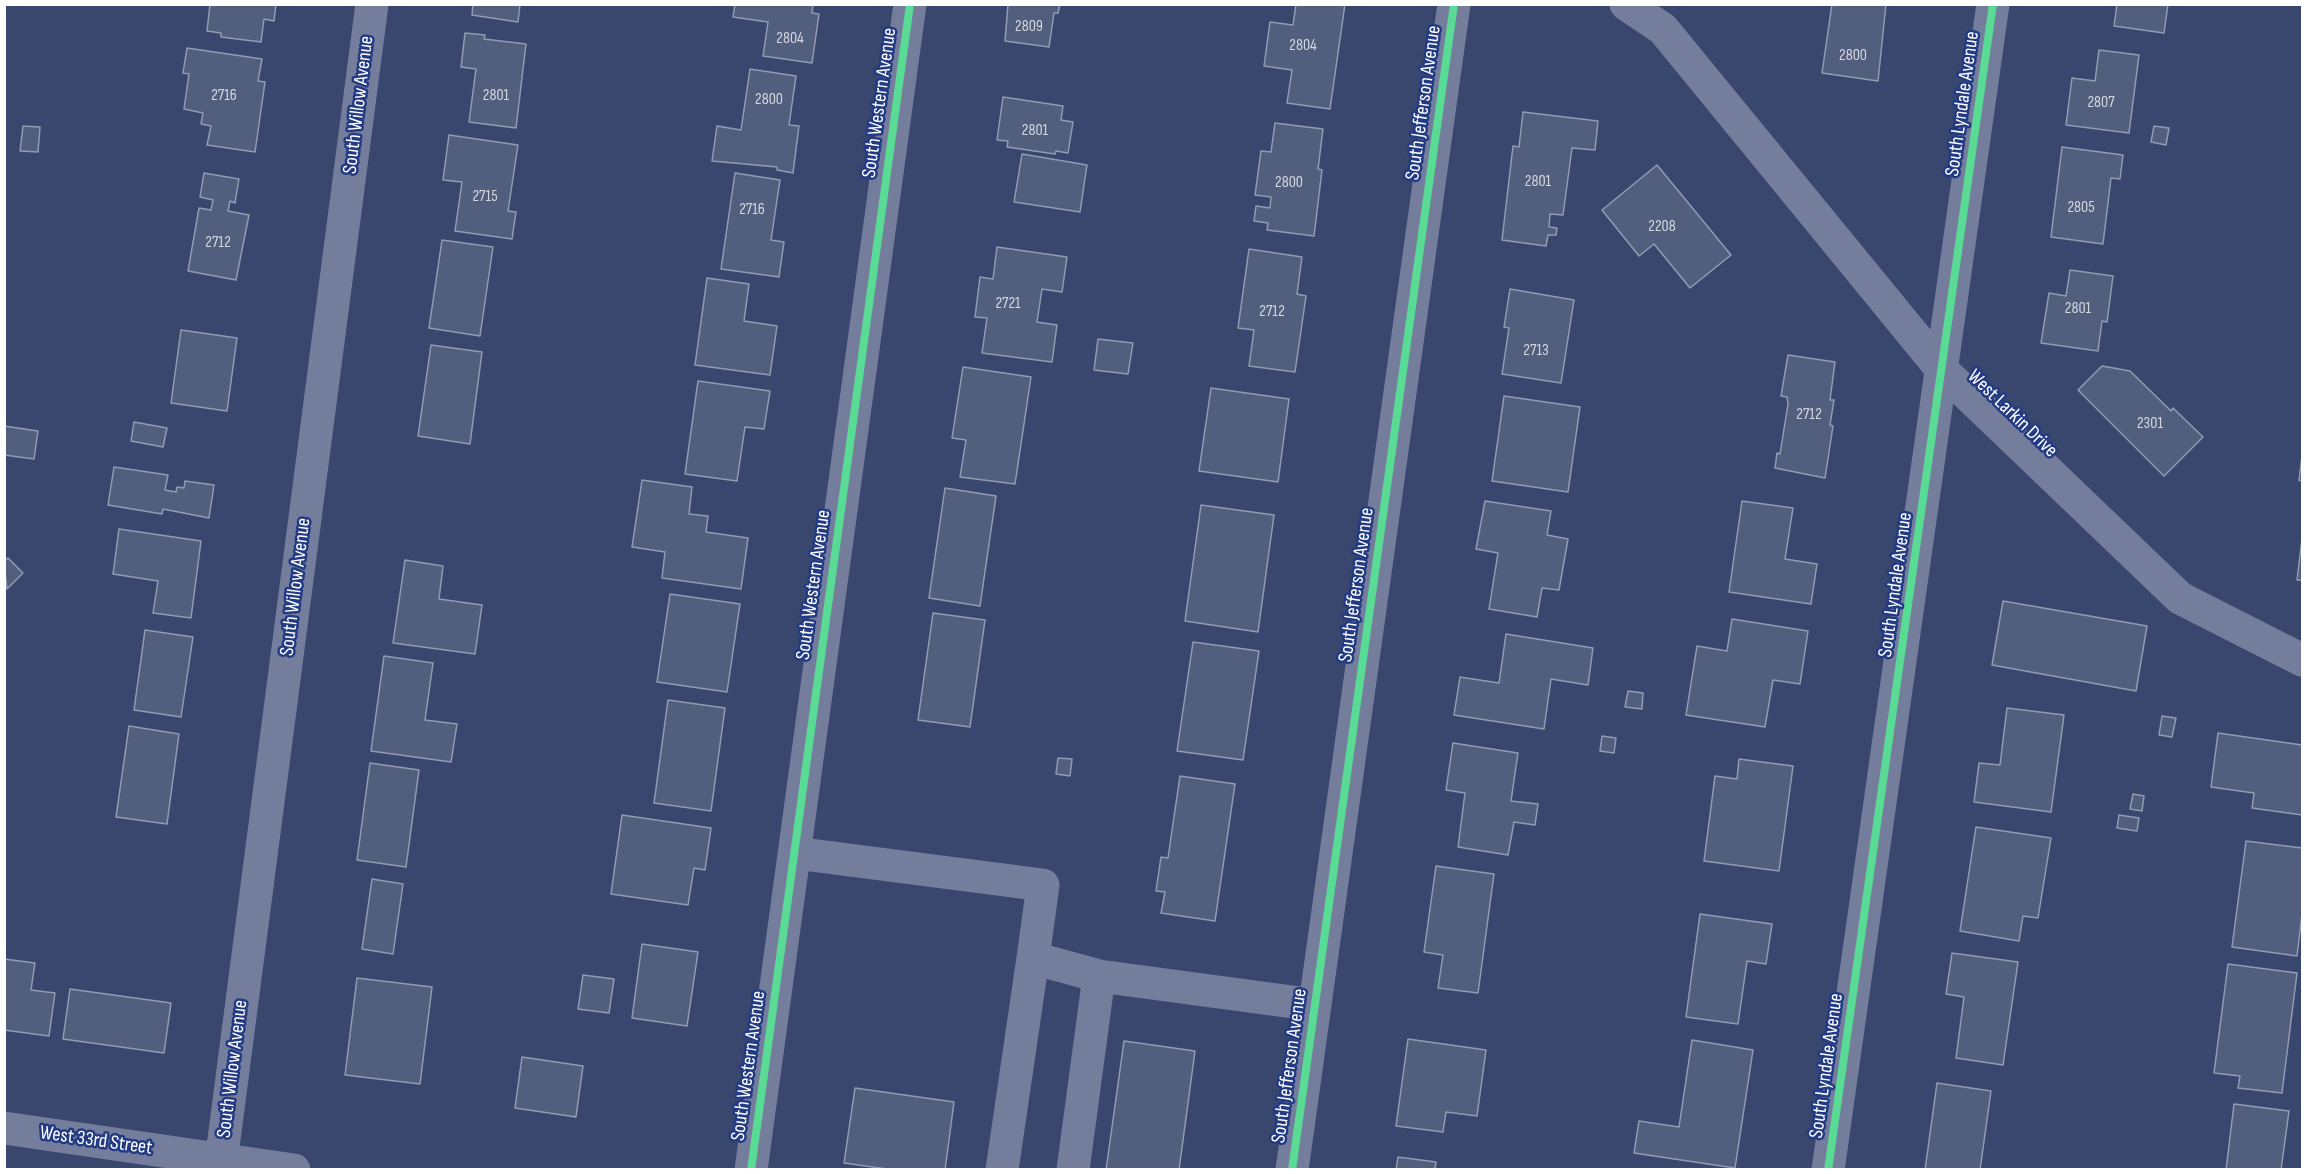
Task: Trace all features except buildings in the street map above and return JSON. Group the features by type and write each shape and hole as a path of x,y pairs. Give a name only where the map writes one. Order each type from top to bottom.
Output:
{"street":[{"name":"South Willow Avenue","path":"220,1164 372,4"},
{"name":"South Western Avenue","path":"751,1170 910,4"},
{"name":"South Jefferson Avenue","path":"1292,1170 1454,4"},
{"name":"West Larkin Drive","path":"1626,4 1662,29 1943,371 2180,598 2302,660"},
{"name":"South Lyndale Avenue","path":"1828,1170 1943,371 1993,4"},
{"path":"795,853 1043,885 1002,1170"},
{"path":"1033,958 1099,976 1315,1005"},
{"path":"1073,1170 1099,976"},
{"name":"West 33rd Street","path":"4,1128 220,1164 294,1170"}],"cycle path":[{"path":"751,1170 910,4"},
{"path":"1292,1170 1454,4"},
{"path":"1828,1170 1993,4"}]}
